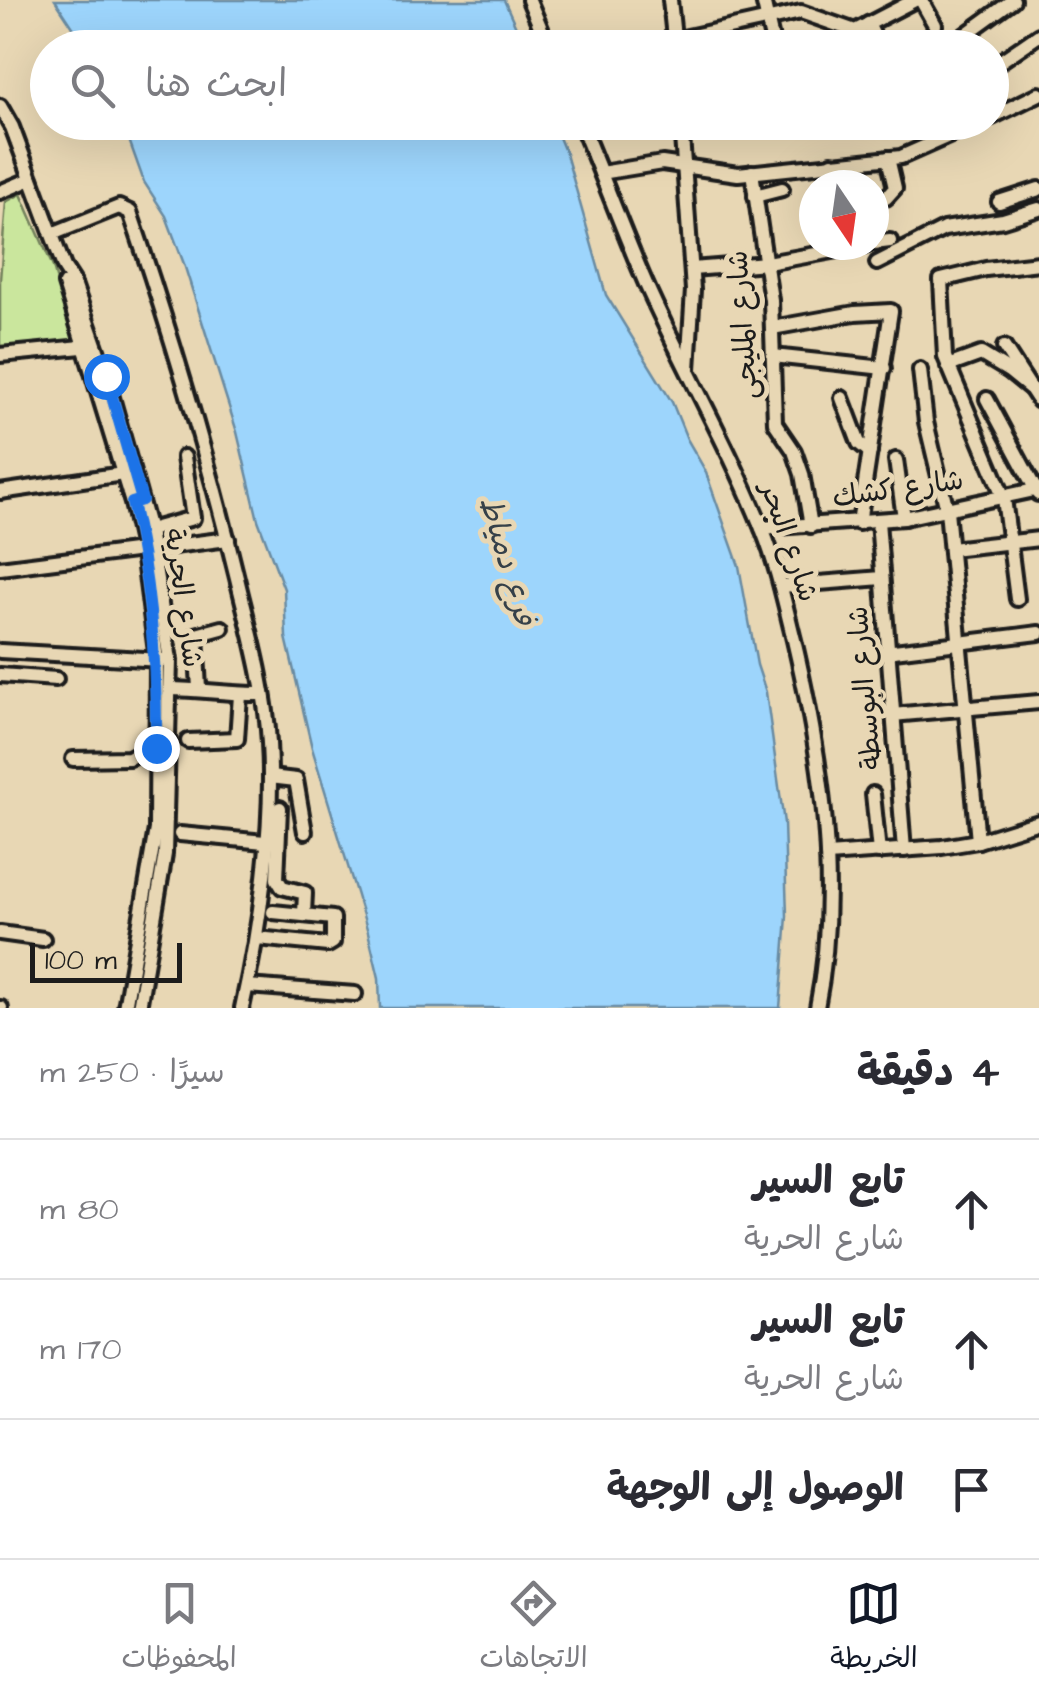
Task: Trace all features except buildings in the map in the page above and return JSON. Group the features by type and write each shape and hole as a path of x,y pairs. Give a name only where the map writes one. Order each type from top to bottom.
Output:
{"street":[{"path":"529,0 542,30"},
{"path":"670,0 673,30"},
{"path":"763,0 770,30"},
{"path":"722,30 768,18 792,6 850,30 918,0 935,25"},
{"path":"972,30 1014,0"},
{"path":"1009,55 1039,35"},
{"path":"1009,109 1039,94"},
{"name":"شارع الحرية","path":"0,106 12,127 64,267 65,284 90,347 137,501 170,689 161,750"},
{"name":"شارع البحر","path":"587,140 647,285 762,528 780,586 812,725 827,855 827,933 817,1008"},
{"path":"682,140 692,269 688,369"},
{"path":"601,173 662,163 725,174 752,172 915,154 943,140"},
{"path":"888,158 894,189 889,195"},
{"path":"832,163 836,170"},
{"name":"شارع المليجى","path":"752,172 766,263 776,428 794,451 811,526"},
{"path":"0,192 31,179"},
{"path":"999,202 1039,188"},
{"path":"755,196 782,189"},
{"path":"52,234 119,207 130,212 185,380 228,540 270,742 256,938 242,1008"},
{"path":"877,263 944,229 1003,220 1039,209"},
{"path":"692,269 799,257"},
{"path":"1017,599 1004,498 988,452 948,366 941,280 952,275 1039,264"},
{"path":"772,328 888,310 884,368 859,522"},
{"path":"0,356 90,347"},
{"name":"شارع الحرية","path":"90,347 124,474 149,530 148,551"},
{"path":"1004,347 1039,401"},
{"path":"948,366 981,354 1030,388"},
{"path":"773,356 884,368"},
{"path":"920,370 926,422 947,510 978,841"},
{"path":"842,398 859,443 870,452"},
{"path":"987,399 1038,492"},
{"path":"149,530 193,518 184,458"},
{"path":"896,460 904,518"},
{"path":"0,492 124,474"},
{"name":"شارع كشك","path":"762,528 904,518 1038,492"},
{"name":"شارع البوسطة","path":"878,521 904,850"},
{"path":"951,549 1039,539"},
{"path":"0,568 228,540"},
{"path":"780,586 882,578"},
{"path":"198,689 196,635 222,628"},
{"path":"886,652 1039,632"},
{"path":"0,651 164,660"},
{"name":"شارع الحرية","path":"139,1008 168,830 161,750 164,660"},
{"path":"0,675 56,679"},
{"path":"170,689 263,694"},
{"path":"188,741 237,739 240,695"},
{"path":"892,716 1039,702"},
{"path":"73,759 129,758 161,750"},
{"path":"270,777 292,778 297,782 305,832"},
{"path":"873,794 879,852"},
{"path":"280,808 277,879 282,887 305,893 304,914"},
{"path":"827,855 978,841 1039,822"},
{"path":"168,830 265,842"},
{"name":"شارع الحرية","path":"125,1008 168,830"},
{"path":"256,938 326,942 336,921 327,916 273,912"},
{"path":"0,933 43,939"},
{"path":"247,986 355,994"}],"green space":[{"path":"21,194 53,267 75,344 0,348 6,202"}],"water":[{"path":"55,0 504,0 517,30 75,30"},
{"name":"فرع دمياط","path":"129,140 560,140 606,295 672,402 705,470 739,566 757,665 766,692 784,823 787,916 780,1008 380,1008 379,978 368,932 312,748 286,637 284,589 258,520 237,432 184,264 166,216 144,182"}],"route":[{"path":"106,376 142,500 132,503 143,552 157,660 156,748"}]}
